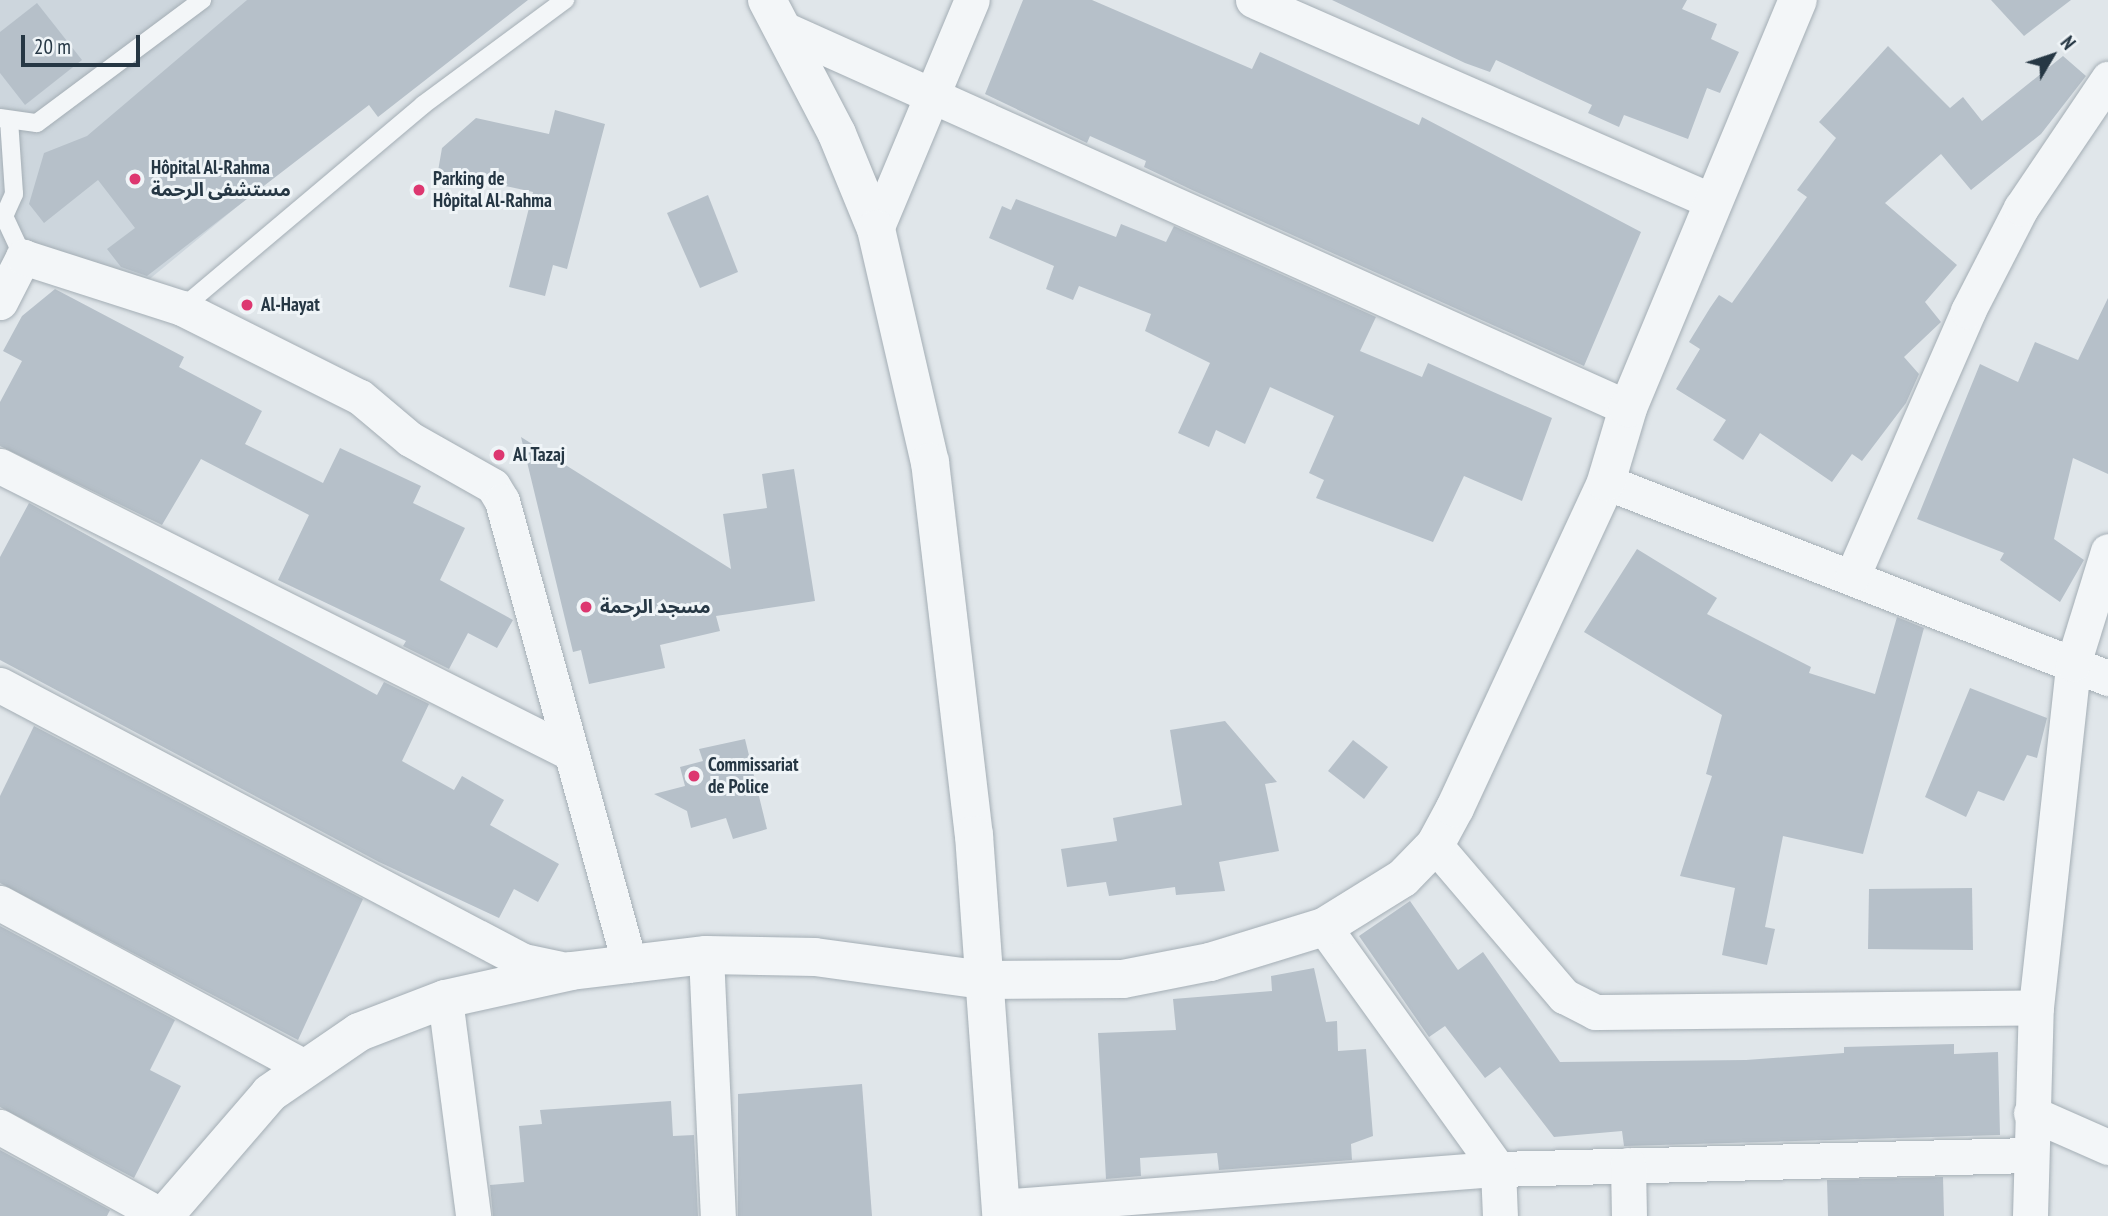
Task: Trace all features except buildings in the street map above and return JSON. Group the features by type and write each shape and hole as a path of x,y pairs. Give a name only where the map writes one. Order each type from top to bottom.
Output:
{"street":[{"path":"876,229 927,94 972,0"},
{"path":"1253,0 1714,202"},
{"path":"0,1127 163,1216 270,1093 304,1067 359,1032 445,999 570,971 706,955 815,957 982,980 1123,979 1210,962 1324,927 1403,878 1435,845 1606,482 1628,408 1798,0"},
{"path":"777,15 927,94 1628,408"},
{"path":"777,15 876,229 930,462 974,835 982,980 1001,1212 1498,1169 2028,1155"},
{"path":"1852,578 1968,311 2021,208 2108,79"},
{"path":"0,302 23,257 181,309 360,397 410,439 493,486 502,500 629,965"},
{"path":"0,466 569,752"},
{"path":"1606,482 2108,678"},
{"path":"2031,1216 2028,1155 2036,1007 2073,664 2108,551"},
{"path":"0,685 523,961 570,971"},
{"path":"1435,845 1564,996 1595,1012 2036,1007"},
{"path":"0,904 304,1067"},
{"path":"1324,927 1498,1169 1500,1216"},
{"path":"706,955 718,1216"},
{"path":"445,999 473,1216"},
{"path":"2031,1113 2108,1147"},
{"path":"1628,1164 1629,1216"}],"lane":[{"path":"23,257 4,216 14,194 4,119 37,123 202,0"},
{"path":"181,309 423,105 565,0"}],"shaded area":[{"name":"Hôpital Al-Rahma مستشفى الرحمة","path":"0,0 487,0 146,282 0,269"}],"place":[{"name":"Hôpital Al-Rahma مستشفى الرحمة","path":"135,179"},
{"name":"Parking de Hôpital Al-Rahma","path":"419,190"},
{"name":"Al-Hayat","path":"247,305"},
{"name":"Al Tazaj","path":"499,455"},
{"name":"مسجد الرحمة","path":"586,607"},
{"name":"Commissariat de Police","path":"694,776"}]}
